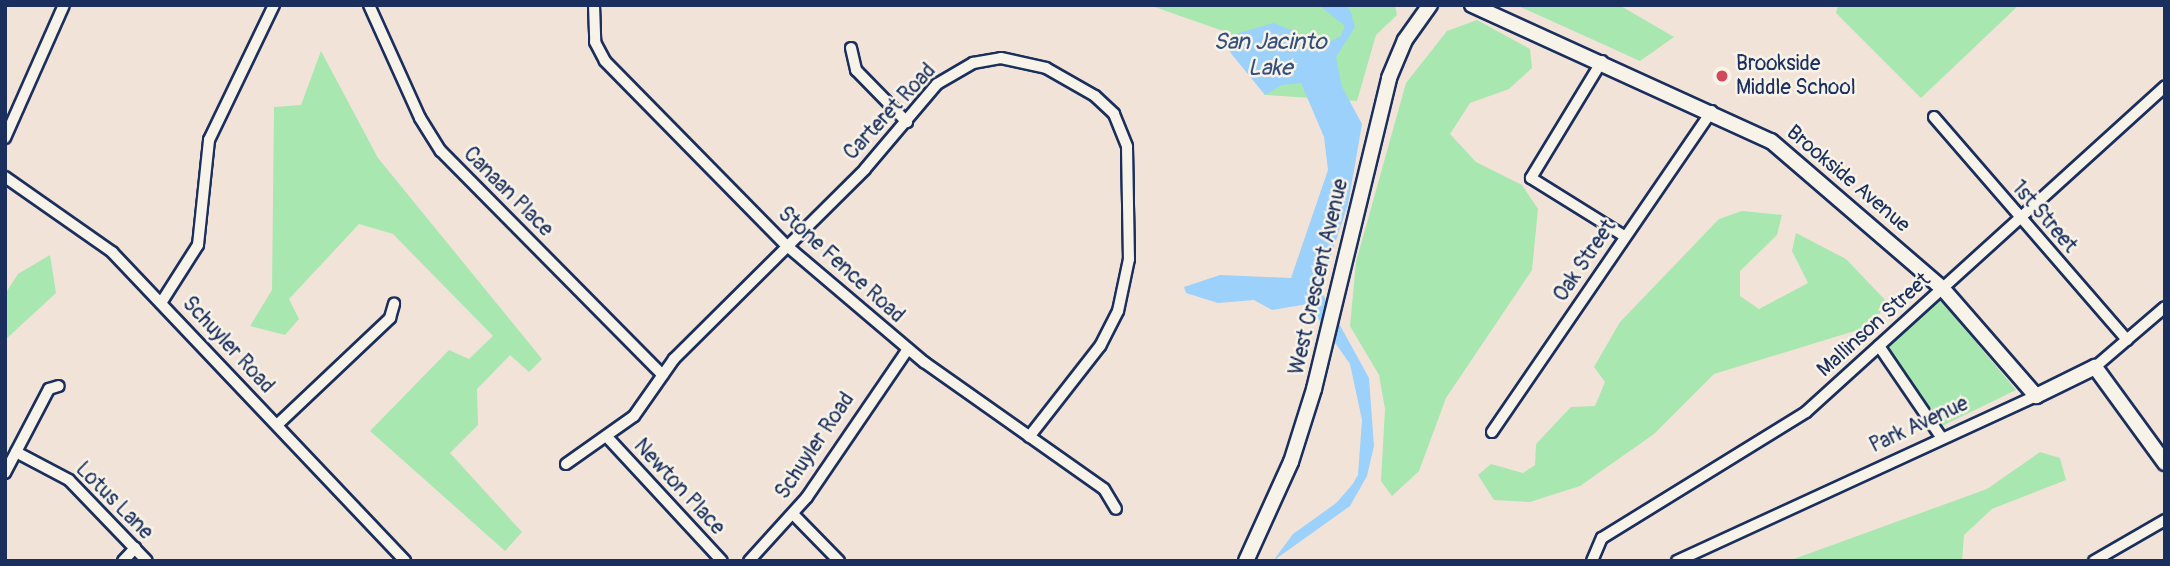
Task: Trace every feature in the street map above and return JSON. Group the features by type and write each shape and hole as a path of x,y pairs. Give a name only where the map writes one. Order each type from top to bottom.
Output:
{"main road":[{"name":"West Crescent Avenue","path":"1246,561 1291,462 1389,78 1405,40 1430,5"},
{"name":"Brookside Avenue","path":"1477,6 1712,111 1771,141 1943,289 2036,396"},
{"name":"Park Avenue","path":"2036,396 2095,367"},
{"path":"2095,367 2165,463"}],"street":[{"path":"5,138 64,5"},
{"path":"161,303 198,245 209,140 274,5"},
{"name":"Canaan Place","path":"369,5 420,118 441,151 663,375"},
{"name":"Stone Fence Road","path":"594,5 595,42 606,61 787,246 908,349 1104,489 1116,509"},
{"path":"851,48 856,70 907,122"},
{"name":"Carteret Road","path":"566,464 609,439 649,400 663,375 907,122 944,78 973,63 1001,58 1046,68 1105,103 1121,124 1128,173 1124,295 1100,346 1029,437"},
{"path":"1602,61 1531,178 1624,236"},
{"name":"Mallinson Street","path":"1591,561 1602,538 1806,412 2165,86"},
{"name":"Oak Street","path":"1492,432 1712,111"},
{"name":"1st Street","path":"1934,117 2127,340"},
{"name":"Schuyler Road","path":"5,177 93,234 405,561"},
{"path":"277,425 390,318 394,304"},
{"name":"Park Avenue","path":"2095,367 2165,307"},
{"path":"1880,346 1941,437"},
{"name":"Schuyler Road","path":"749,561 793,514 908,349"},
{"path":"5,473 49,389 59,386"},
{"name":"Park Avenue","path":"1677,561 1941,437 2036,396"},
{"name":"Newton Place","path":"609,439 722,561"},
{"name":"Lotus Lane","path":"16,452 69,480 147,561"},
{"path":"793,514 839,561"},
{"path":"2094,561 2165,520"},
{"path":"123,561 135,548"}],"green space":[{"path":"1149,5 1395,5 1397,15 1376,35 1357,101 1265,95 1226,32"},
{"path":"1516,5 1619,5 1674,37 1640,61"},
{"path":"1838,5 2019,5 1921,98 1836,13"},
{"path":"1477,20 1530,49 1532,68 1509,89 1470,103 1450,134 1476,162 1522,185 1538,209 1532,270 1446,398 1419,471 1392,496 1381,481 1385,409 1379,375 1350,326 1356,262 1406,83 1447,31"},
{"path":"321,51 378,158 542,359 529,372 510,355 477,389 478,425 450,453 522,532 505,551 370,431 449,350 469,359 493,336 393,234 359,224 289,299 299,319 285,335 250,326 272,290 274,107 301,105"},
{"path":"1742,211 1782,215 1777,235 1740,271 1740,296 1759,309 1808,283 1792,251 1796,233 1846,259 1886,301 1874,325 1714,374 1654,434 1580,486 1530,502 1494,500 1478,475 1491,464 1523,473 1535,465 1536,444 1571,407 1595,406 1605,382 1594,367 1620,322 1719,219"},
{"path":"50,255 56,293 5,340 5,294 18,274"},
{"path":"1939,298 2016,390 1940,427 1885,348"},
{"path":"2040,452 2060,458 2066,480 1992,509 1964,535 1962,561 1791,560 1987,489"}],"water":[{"name":"San Jacinto Lake","path":"1319,5 1345,5 1350,10 1355,27 1336,57 1342,87 1362,124 1348,204 1320,289 1369,378 1374,446 1367,476 1350,506 1273,561 1293,534 1346,496 1358,475 1362,420 1350,364 1308,304 1272,310 1254,300 1218,303 1186,293 1184,287 1220,275 1291,278 1328,170 1324,137 1301,83 1282,85 1265,95 1229,51 1232,35 1274,23 1325,44 1341,36 1345,26"}],"waterway":[{"path":"1333,508 1354,484"}],"place":[{"name":"Brookside Middle School","path":"1722,76"}]}
